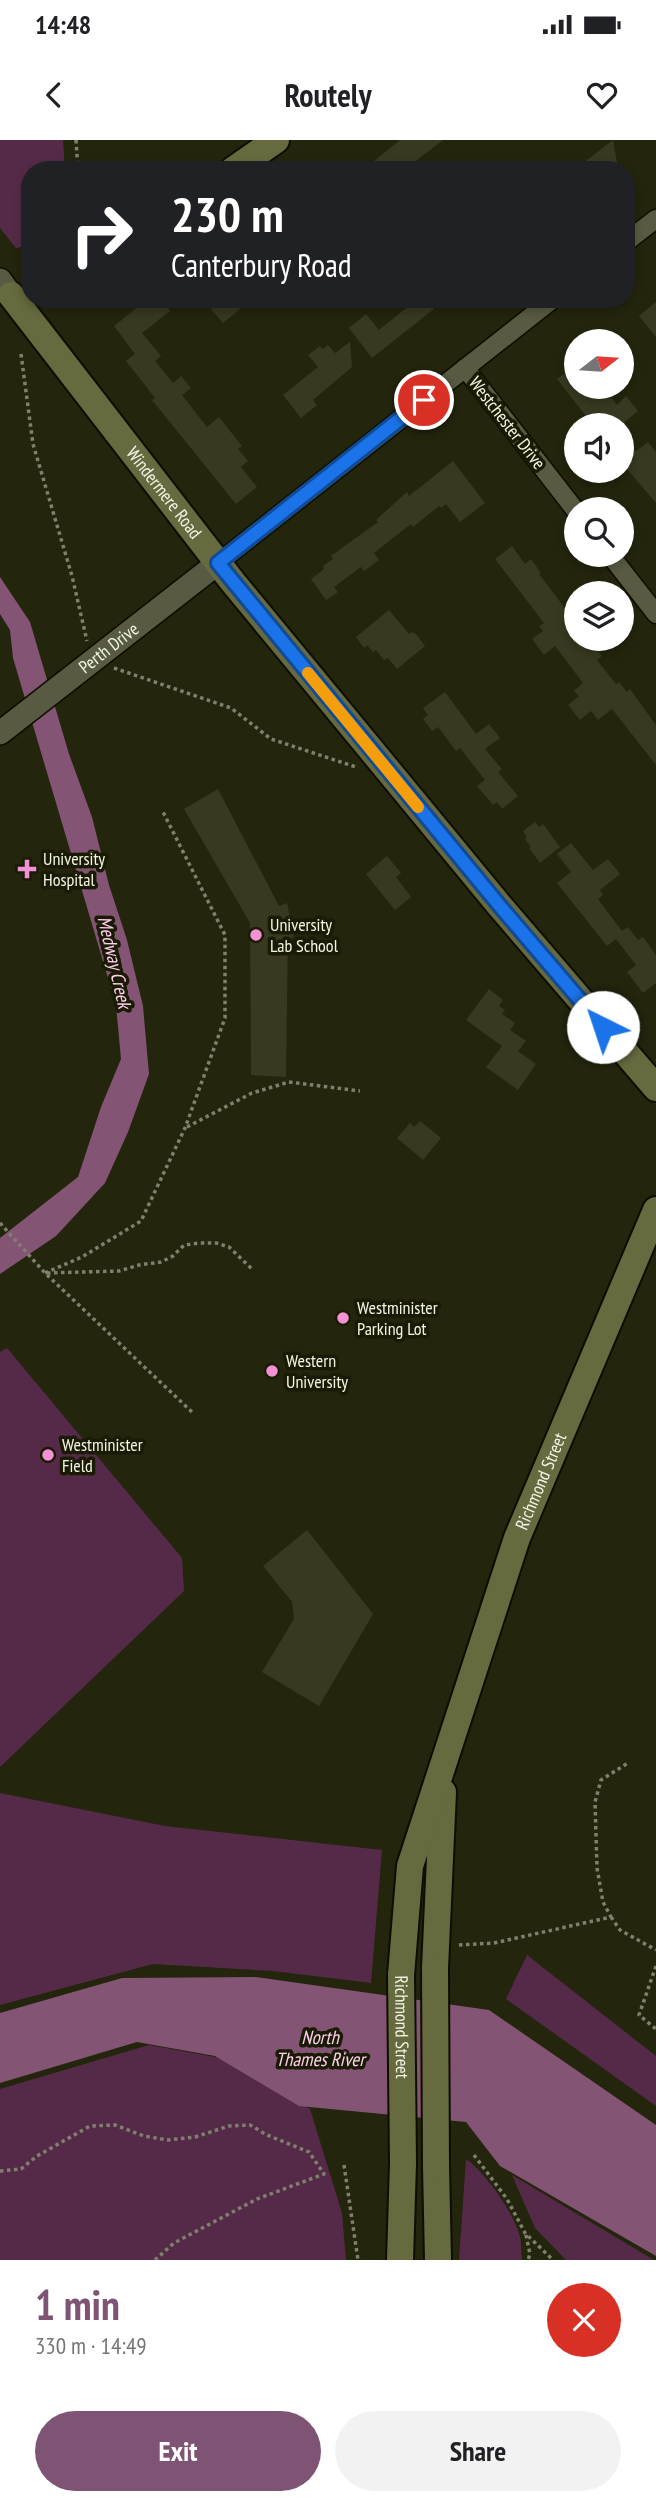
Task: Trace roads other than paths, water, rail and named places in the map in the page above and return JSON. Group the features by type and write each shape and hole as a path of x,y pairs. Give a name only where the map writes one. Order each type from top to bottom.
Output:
{"main road":[{"path":"246,161 276,140"},
{"name":"Windermere Road","path":"10,291 21,305"},
{"name":"Windermere Road","path":"23,308 218,563 499,905 647,1068 656,1088"},
{"name":"Richmond Street","path":"400,2260 401,1975 410,1866 517,1538 653,1221"},
{"name":"Richmond Street","path":"438,2260 435,1968 444,1760"}],"street":[{"path":"635,235 656,219"},
{"path":"218,563 542,308"},
{"name":"Westchester Drive","path":"465,368 565,497"},
{"name":"Perth Drive","path":"9,726 218,563"},
{"path":"619,567 656,614"}],"water":[{"name":"Medway Creek","path":"0,577 30,622 69,754 92,817 143,1006 149,1074 128,1132 105,1183 56,1236 0,1274 0,1238 78,1177 101,1107 121,1059 116,1005 13,658 10,630 0,614"},
{"name":"North Thames River","path":"256,1977 489,2010 656,2125 656,2256 500,2166 466,2122 299,2106 215,2056 137,2042 0,2083 0,2013 122,1978"}],"place":[{"name":"University Hospital","path":"27,869"},
{"name":"University Lab School","path":"256,935"},
{"name":"Westminister Parking Lot","path":"343,1318"},
{"name":"Western University","path":"272,1371"},
{"name":"Westminister Field","path":"48,1455"}]}
